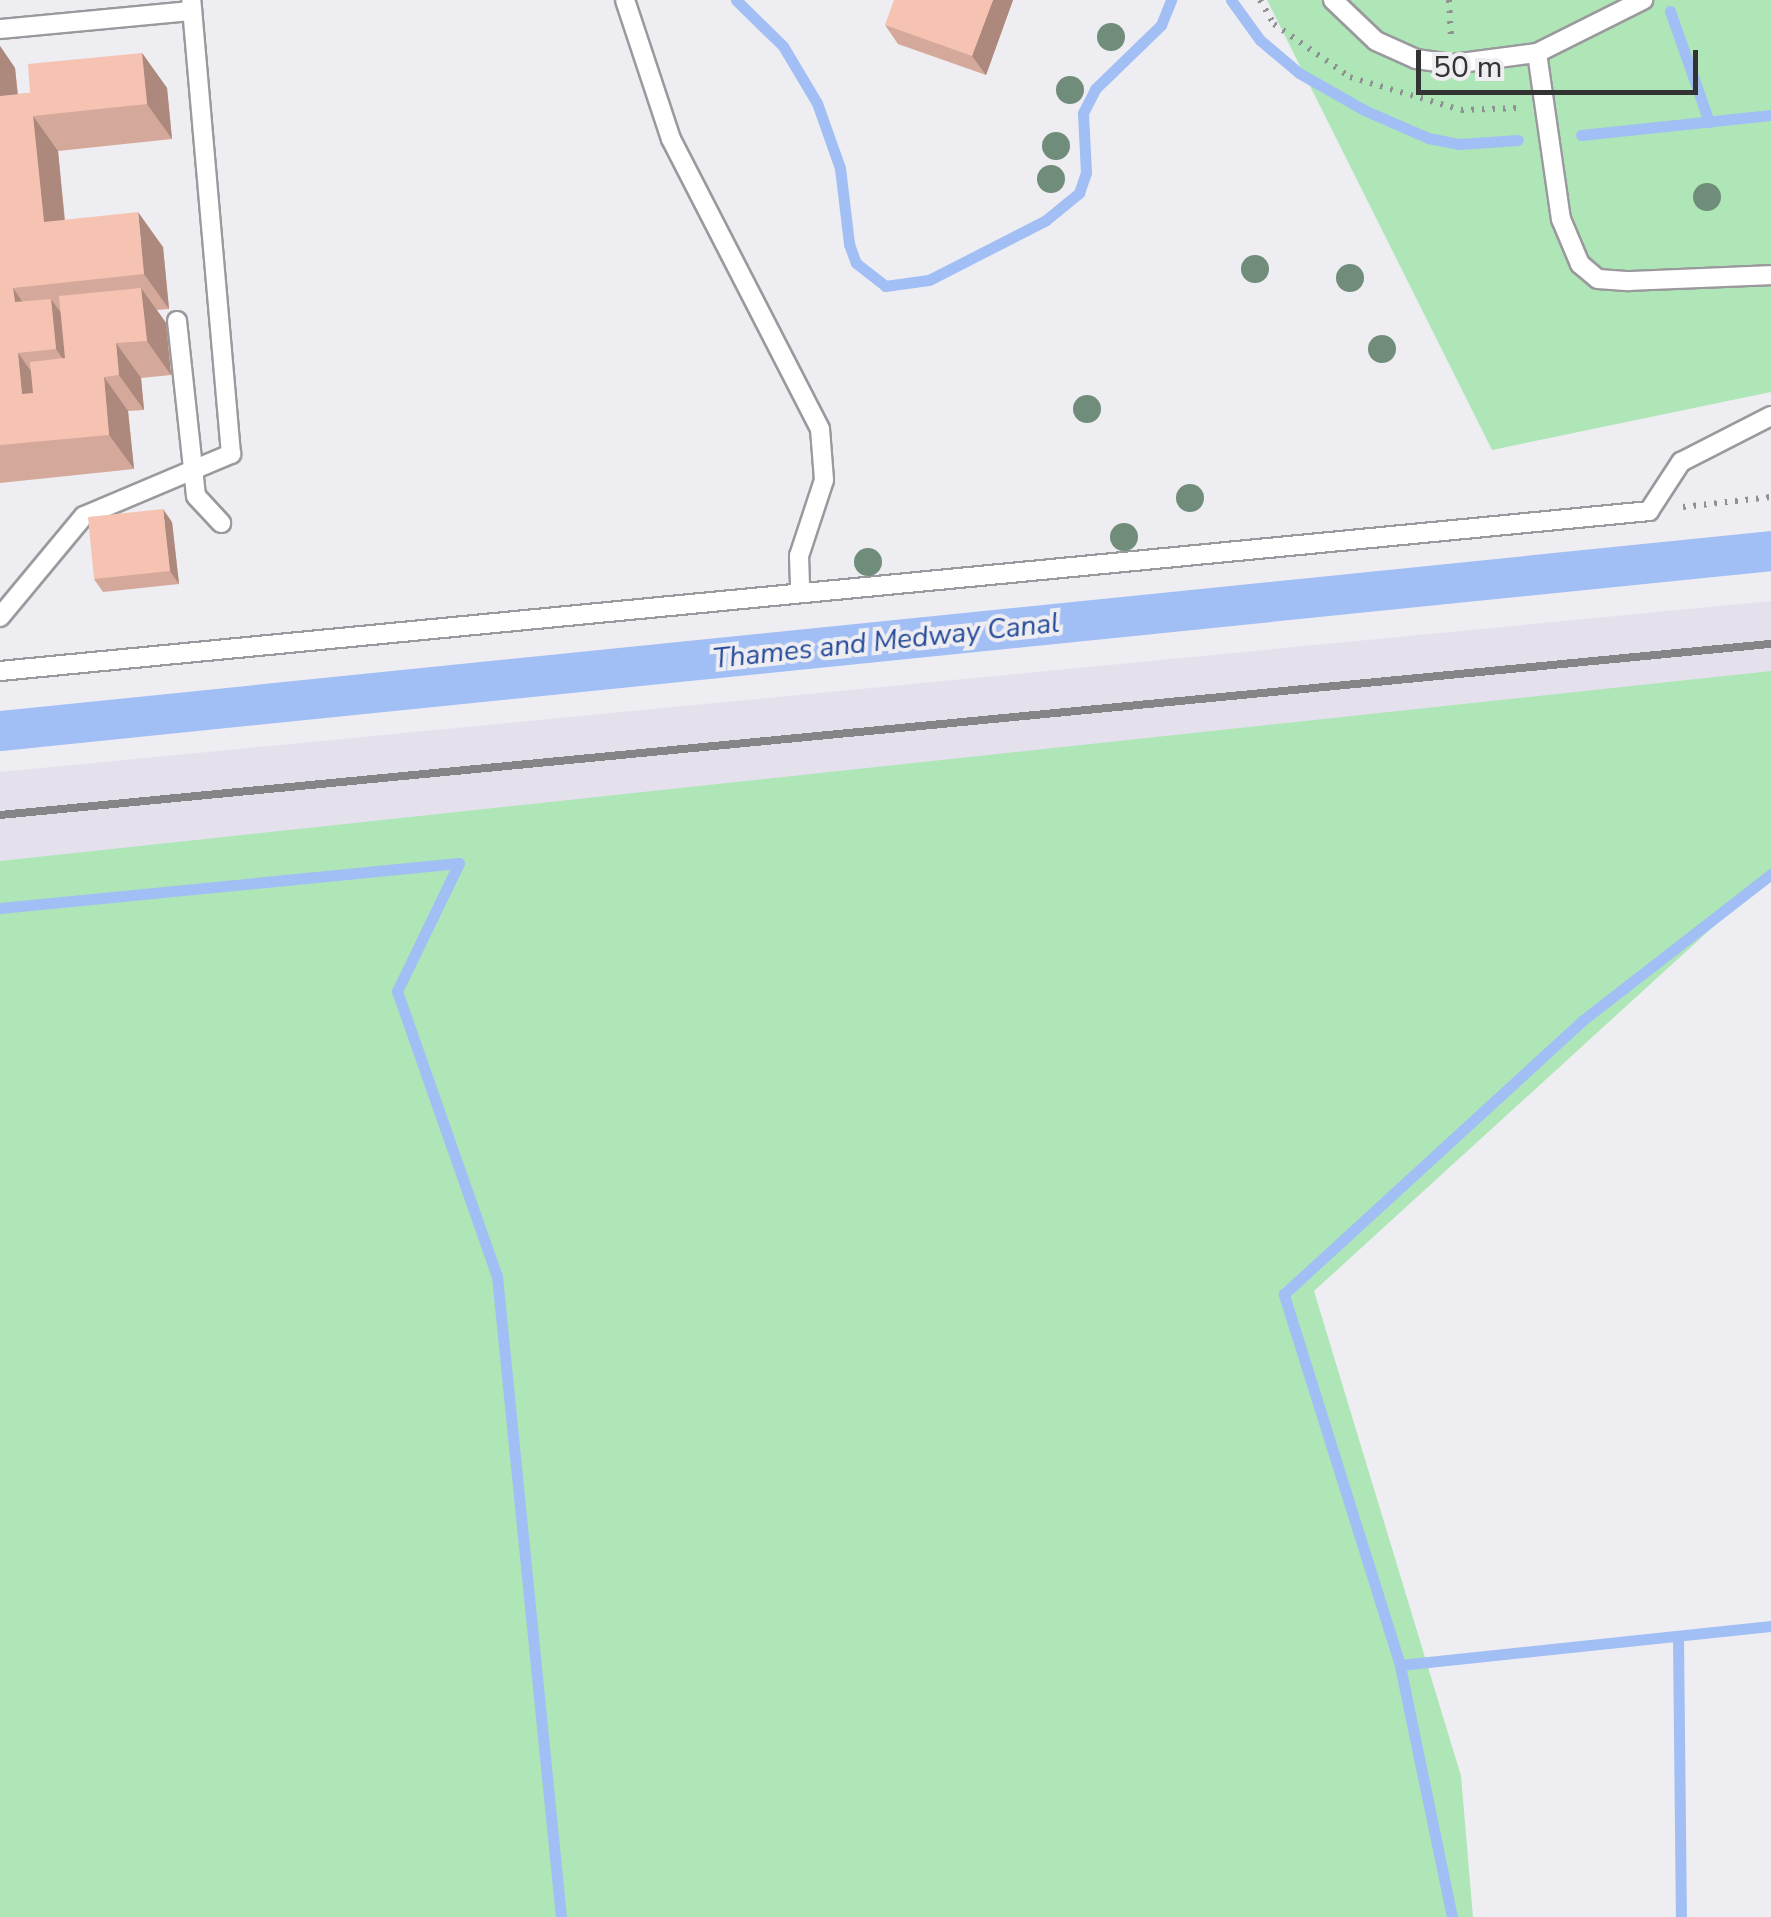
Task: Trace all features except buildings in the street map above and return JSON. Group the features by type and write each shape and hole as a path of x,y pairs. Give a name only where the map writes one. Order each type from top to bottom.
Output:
{"lane":[{"path":"624,0 671,139 820,429 824,480 799,556 800,590"},
{"path":"1333,0 1376,41 1416,58 1453,64 1537,53 1643,0"},
{"path":"0,30 192,6 231,454 84,516 0,617"},
{"path":"1537,53 1561,219 1580,264 1598,279 1629,281 1771,275"},
{"path":"177,320 196,496 221,523"},
{"path":"0,670 1649,511 1681,462 1771,416"}],"path":[{"path":"1649,511 1771,496"}],"shaded area":[{"path":"1771,601 1771,726 0,900 0,772"}],"green space":[{"path":"1267,0 1771,0 1771,392 1492,450"},
{"path":"1771,671 1771,874 1314,1291 1461,1776 1473,1917 0,1917 0,861"}],"waterway":[{"path":"736,0 783,46 817,103 840,168 849,244 856,263 885,286 929,280 1046,220 1079,193 1086,173 1083,113 1095,89 1161,25 1171,0"},
{"path":"1231,0 1260,40 1299,73 1364,110 1428,138 1459,144 1518,140"},
{"path":"1670,11 1709,122"},
{"path":"1581,135 1771,115"},
{"name":"Thames and Medway Canal","path":"0,731 1771,551"},
{"path":"459,863 397,991 497,1276 561,1917"},
{"path":"0,908 459,863"},
{"path":"1452,1917 1400,1665 1284,1294 1583,1020 1771,874"},
{"path":"1400,1665 1771,1626"},
{"path":"1678,1638 1681,1917"}],"railway":[{"path":"0,815 1771,644"}]}
